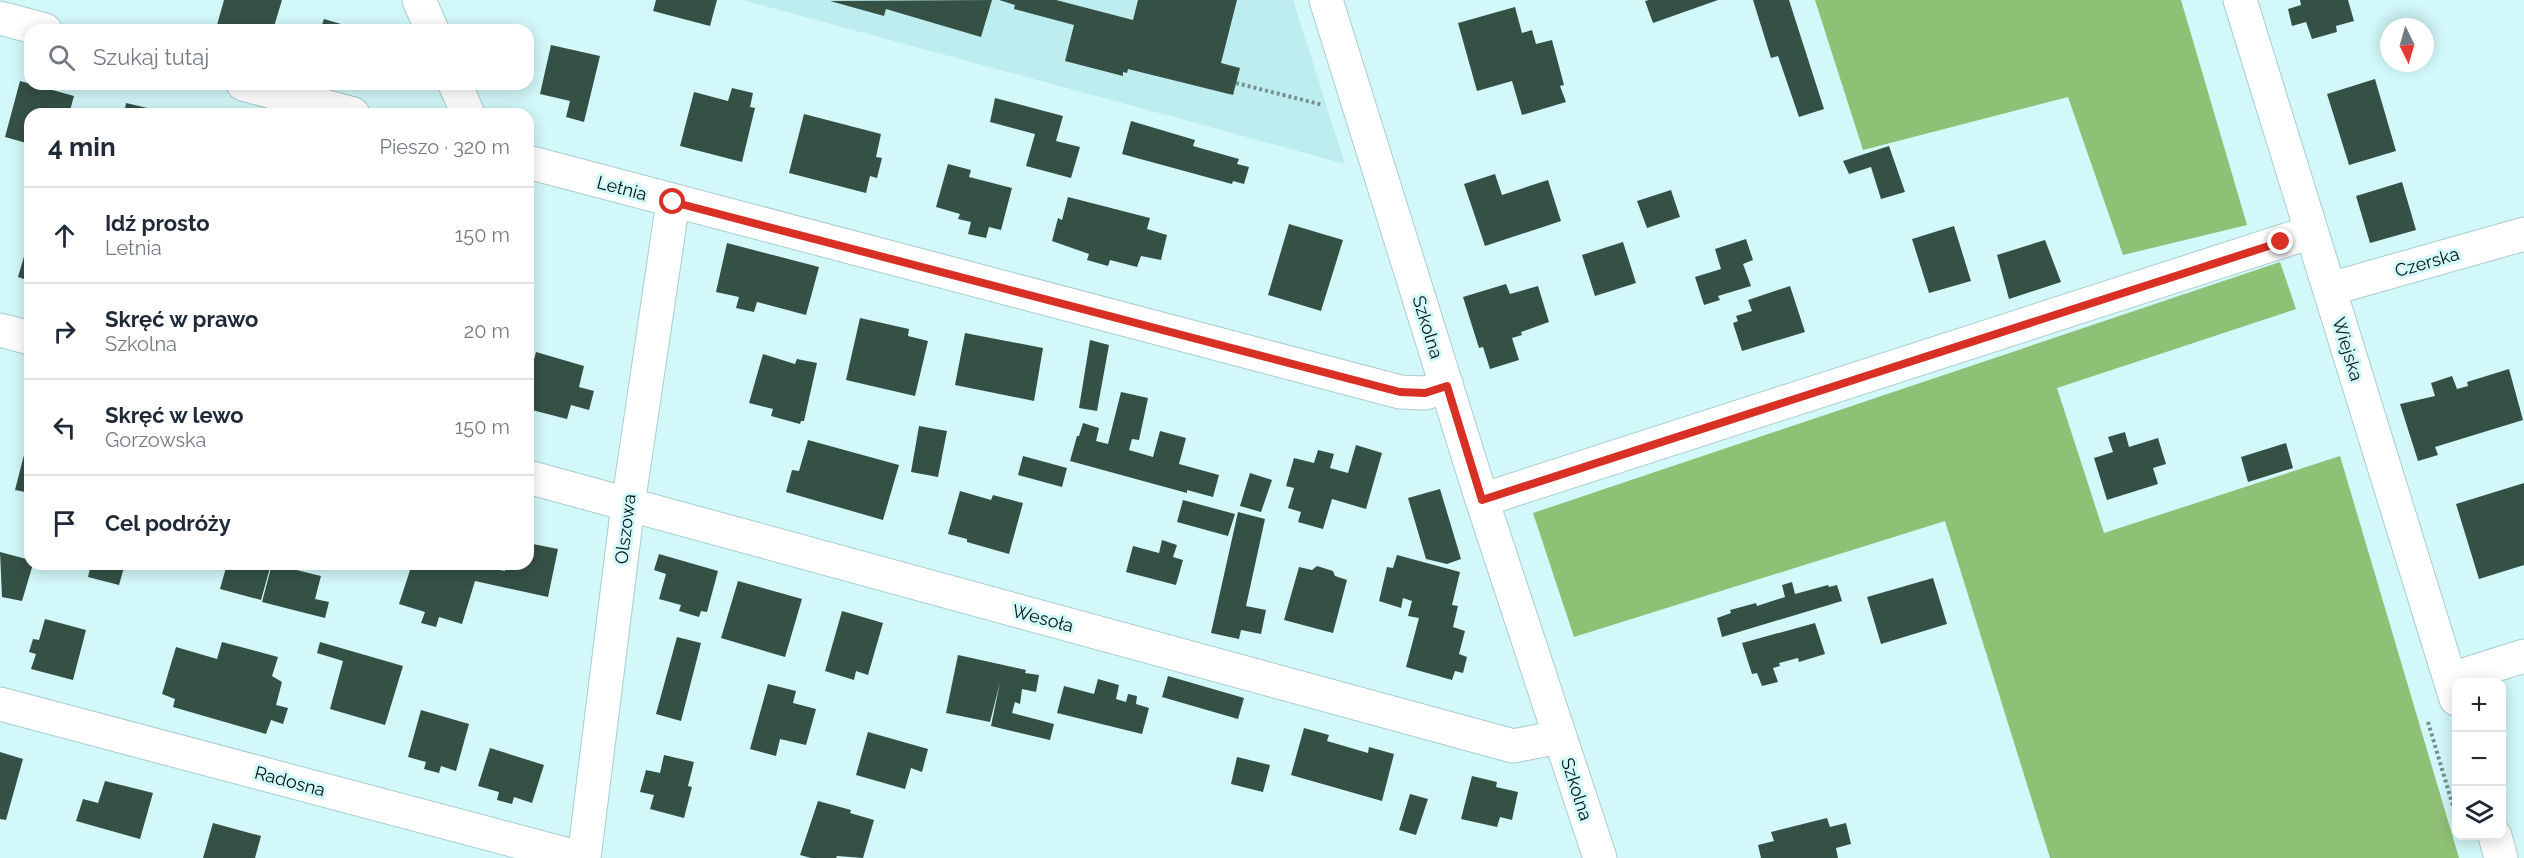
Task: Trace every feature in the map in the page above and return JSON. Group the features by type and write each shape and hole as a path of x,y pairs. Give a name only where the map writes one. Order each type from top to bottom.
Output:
{"street":[{"path":"419,0 429,24"},
{"name":"Szkolna","path":"1326,0 1482,500 1600,858"},
{"name":"Wiejska","path":"2240,0 2452,683"},
{"path":"0,18 24,24"},
{"path":"265,90 331,108"},
{"path":"458,90 466,108"},
{"name":"Letnia","path":"534,164 1400,392 1425,393 1447,386"},
{"name":"Olszowa","path":"582,858 628,505 673,202"},
{"path":"1482,500 2311,232"},
{"name":"Czerska","path":"2330,289 2524,234"},
{"path":"0,330 24,336"},
{"name":"Wesoła","path":"534,479 1513,746 1559,737"},
{"path":"2477,678 2524,656"},
{"name":"Radosna","path":"0,704 582,858"},
{"path":"2495,840 2501,858"}],"path":[{"path":"1236,83 1327,106"}],"shaded area":[{"path":"743,0 1293,0 1345,164 1207,126"}],"green space":[{"path":"1815,0 2181,0 2247,225 2123,255 2068,97 1863,150"},
{"path":"2280,262 2296,309 2057,388 2104,533 2340,456 2459,858 2050,858 1945,521 1574,637 1533,513"}],"building":[{"path":"224,0 282,0 275,24 217,24"},
{"path":"656,0 717,0 710,26 653,11"},
{"path":"992,0 981,37 886,9 884,16 830,1"},
{"path":"999,0 1056,0 1133,20 1138,0 1237,0 1221,63 1240,68 1233,95 1128,69 1127,73 1123,72 1123,76 1065,61 1074,25 1014,9 1015,5"},
{"path":"1718,0 1653,23 1645,1"},
{"path":"1753,0 1789,0 1824,109 1799,117 1778,56 1771,58"},
{"path":"2300,0 2348,0 2354,21 2336,26 2337,32 2312,39 2306,22 2292,26 2288,9 2301,5"},
{"path":"1515,7 1522,33 1532,30 1536,44 1552,40 1564,85 1560,86 1566,102 1522,115 1512,81 1477,91 1458,23"},
{"path":"324,19 341,24 322,24"},
{"path":"551,45 600,56 584,122 566,117 570,101 540,94"},
{"path":"2375,79 2396,151 2349,165 2327,94"},
{"path":"20,81 24,82 24,90 52,90 74,96 71,108 24,108 24,142 5,137"},
{"path":"732,88 753,93 750,107 755,108 742,162 680,146 694,92 728,101"},
{"path":"995,98 1063,116 1056,141 1080,147 1071,178 1026,166 1035,134 990,122"},
{"path":"126,103 148,108 125,108"},
{"path":"804,114 881,134 876,157 882,158 877,178 870,176 866,193 789,173"},
{"path":"1131,121 1195,140 1193,146 1239,159 1237,164 1249,167 1244,184 1233,181 1232,184 1122,154"},
{"path":"1889,146 1905,192 1881,199 1871,167 1849,174 1843,161"},
{"path":"948,164 971,170 969,177 1012,188 1001,230 989,227 986,238 968,234 971,222 958,219 960,214 936,207"},
{"path":"1495,174 1502,195 1548,180 1561,221 1485,246 1464,184"},
{"path":"2402,182 2416,230 2370,243 2356,196"},
{"path":"1671,190 1680,217 1647,228 1637,201"},
{"path":"1068,197 1150,218 1147,229 1167,235 1161,260 1141,256 1137,267 1110,260 1108,266 1087,260 1089,254 1052,241 1058,218 1062,220"},
{"path":"1289,224 1343,240 1321,311 1268,295"},
{"path":"1954,226 1971,281 1929,293 1912,239"},
{"path":"1746,239 1753,260 1743,264 1751,286 1718,296 1720,300 1704,305 1695,277 1721,269 1715,249"},
{"path":"2045,240 2061,282 2009,299 1997,255"},
{"path":"1623,242 1636,283 1595,296 1582,255"},
{"path":"727,243 819,267 806,315 757,302 754,312 736,308 739,297 716,292"},
{"path":"24,256 24,279 18,277"},
{"path":"1506,284 1510,294 1538,286 1549,322 1521,332 1522,335 1512,338 1519,360 1490,369 1483,347 1479,348 1463,297"},
{"path":"1790,286 1805,332 1742,351 1733,323 1738,321 1736,316 1752,311 1748,300"},
{"path":"860,318 909,329 908,336 928,341 915,396 846,380"},
{"path":"965,333 1043,348 1034,401 955,385"},
{"path":"1090,340 1109,345 1097,411 1079,408"},
{"path":"536,352 584,366 579,387 594,391 589,410 571,405 567,419 534,411"},
{"path":"763,354 795,364 797,359 817,363 804,421 800,424 771,416 773,409 749,403"},
{"path":"2509,369 2523,420 2435,447 2438,455 2418,461 2400,404 2435,396 2431,383 2452,376 2457,389 2468,386 2467,382"},
{"path":"1121,392 1148,398 1139,440 1132,439 1129,450 1153,457 1160,431 1186,438 1179,464 1219,475 1213,497 1187,490 1187,493 1070,461 1083,423 1099,428 1096,441 1108,444"},
{"path":"919,426 947,431 938,477 911,472"},
{"path":"2125,432 2129,447 2158,438 2166,464 2153,468 2158,484 2107,500 2094,458 2113,452 2108,437"},
{"path":"808,440 899,465 883,520 786,492 792,470 799,471"},
{"path":"2286,443 2293,468 2248,482 2241,457"},
{"path":"1356,445 1382,453 1366,509 1332,499 1323,529 1298,522 1301,512 1288,508 1294,488 1286,486 1294,458 1314,463 1318,450 1334,454 1330,468 1348,473"},
{"path":"24,455 24,492 15,490"},
{"path":"1023,456 1067,468 1062,487 1018,475"},
{"path":"1250,473 1272,480 1261,512 1240,506"},
{"path":"2524,483 2524,565 2479,579 2456,504"},
{"path":"1440,489 1461,559 1447,564 1426,559 1408,498"},
{"path":"960,491 991,500 993,495 1023,503 1009,554 948,534"},
{"path":"1183,500 1235,514 1228,536 1177,522"},
{"path":"1238,512 1265,519 1246,606 1266,610 1261,634 1241,630 1239,639 1211,633"},
{"path":"1162,540 1177,545 1173,557 1183,560 1176,585 1126,572 1133,546 1159,553"},
{"path":"534,544 558,549 548,597 475,581 462,624 439,617 436,627 421,623 425,612 399,604 410,570 534,570"},
{"path":"0,552 24,558 24,570 31,570 22,601 2,597"},
{"path":"659,554 718,571 707,612 701,611 699,617 679,611 681,605 659,599 666,574 654,570"},
{"path":"1397,555 1460,572 1452,605 1458,606 1453,627 1465,631 1459,654 1467,657 1463,673 1455,671 1452,680 1406,667 1419,618 1408,616 1412,601 1403,598 1401,608 1379,601 1387,567 1393,568"},
{"path":"1317,566 1333,571 1335,576 1347,580 1333,633 1284,620 1299,567 1312,570"},
{"path":"90,570 123,570 119,585 88,577"},
{"path":"225,570 269,570 261,600 220,589"},
{"path":"270,570 296,570 321,576 315,599 329,602 325,618 262,602"},
{"path":"1933,578 1947,624 1881,644 1867,597"},
{"path":"738,581 802,599 785,657 721,638"},
{"path":"1792,582 1795,594 1828,585 1829,587 1837,585 1842,601 1722,637 1717,618 1731,613 1730,610 1756,603 1757,606 1785,597 1782,585"},
{"path":"842,611 883,623 868,675 856,671 854,680 825,671"},
{"path":"45,619 86,630 73,680 31,669 36,654 29,652 33,639 39,640"},
{"path":"1815,623 1825,654 1799,662 1798,658 1779,663 1780,666 1773,668 1778,682 1762,686 1757,673 1752,674 1742,643"},
{"path":"677,637 701,643 681,721 656,714"},
{"path":"222,642 278,657 272,676 282,682 276,705 288,708 283,724 271,720 266,734 173,707 175,699 162,694 176,647 217,659"},
{"path":"320,642 403,666 385,725 330,709 343,661 317,653"},
{"path":"958,655 1039,675 1036,692 1022,689 1020,704 1015,702 1012,713 1054,724 1050,740 991,726 1000,682 990,722 946,713"},
{"path":"1168,676 1244,698 1238,719 1162,697"},
{"path":"1098,679 1119,685 1116,699 1126,702 1128,694 1137,696 1136,704 1149,708 1142,734 1057,713 1064,686 1094,694"},
{"path":"768,684 796,691 793,703 816,709 806,745 780,739 776,756 750,749"},
{"path":"421,710 469,724 456,771 441,766 439,773 424,769 426,762 408,757"},
{"path":"1304,728 1329,735 1327,741 1368,753 1369,747 1394,754 1382,801 1291,775"},
{"path":"868,732 928,749 922,772 911,768 905,789 856,775"},
{"path":"490,748 544,765 532,803 514,797 512,804 497,800 499,792 478,786"},
{"path":"0,752 23,759 6,820 0,819"},
{"path":"664,755 694,762 688,786 692,787 684,818 650,809 654,795 640,792 646,770 660,773"},
{"path":"1237,757 1270,765 1263,792 1231,784"},
{"path":"1472,776 1497,782 1496,787 1518,792 1512,820 1500,817 1497,827 1461,819"},
{"path":"105,781 153,793 140,839 76,821 83,799 98,803"},
{"path":"1410,794 1428,799 1416,835 1399,830"},
{"path":"818,801 851,810 850,813 874,820 863,858 837,856 836,858 811,858 800,855"},
{"path":"1827,818 1830,827 1846,823 1851,844 1836,848 1838,858 1761,858 1758,845 1774,841 1771,832"},
{"path":"213,823 261,836 255,858 203,858"}],"route":[{"path":"673,202 1400,392 1425,393 1447,386 1482,500 2281,242"}]}
